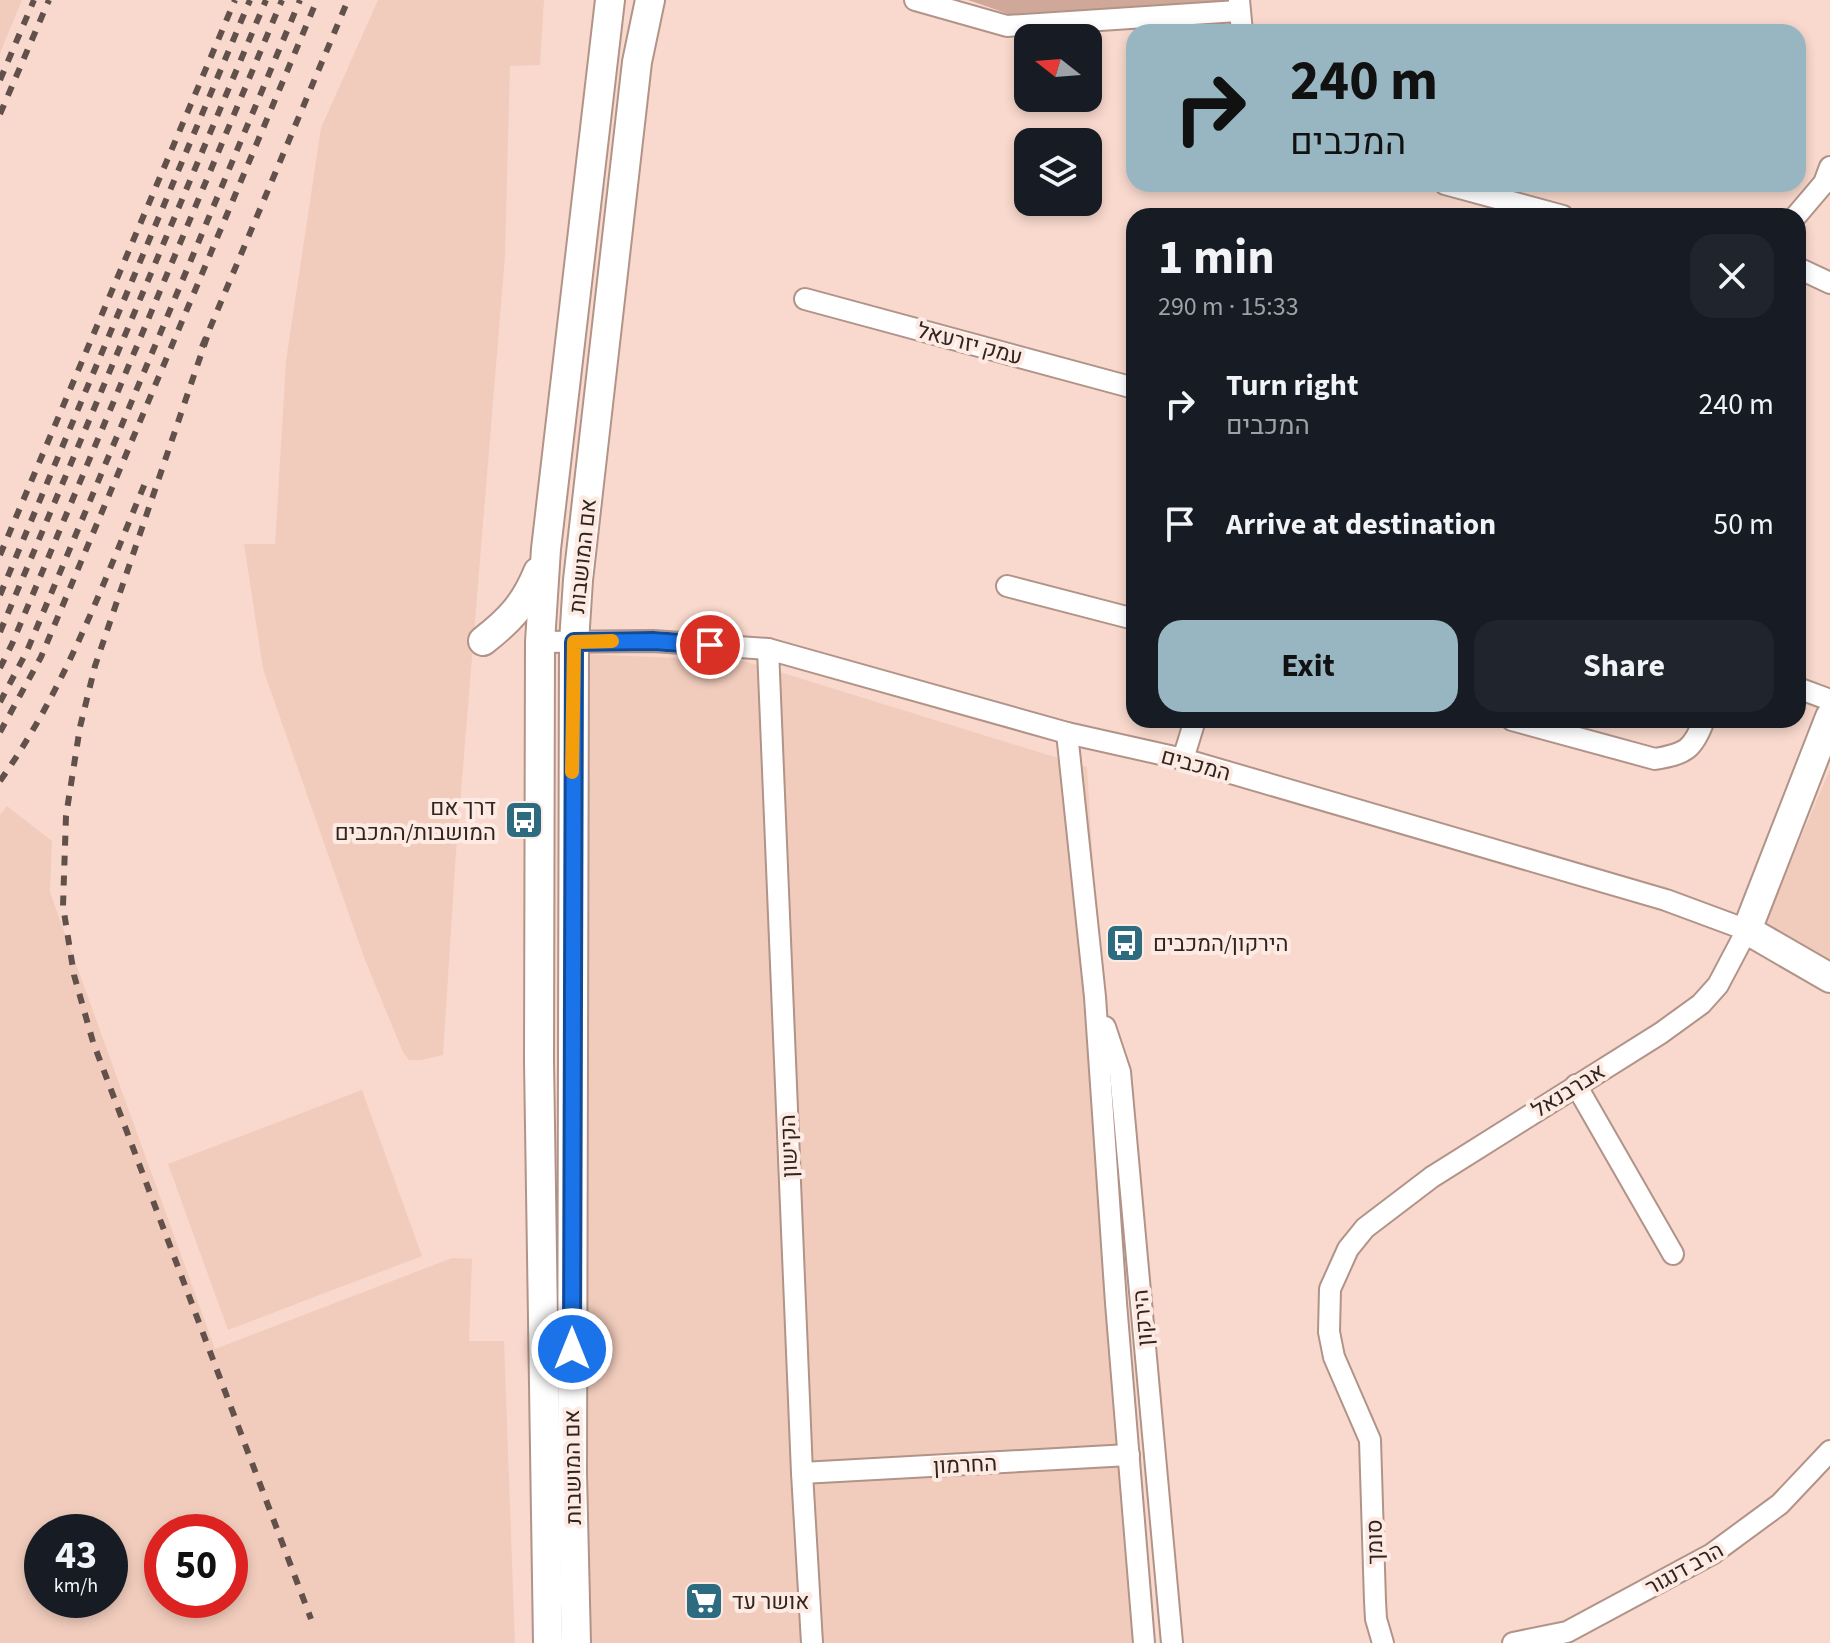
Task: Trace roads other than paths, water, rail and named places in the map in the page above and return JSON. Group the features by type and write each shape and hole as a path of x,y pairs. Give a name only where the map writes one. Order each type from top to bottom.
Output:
{"main road":[{"name":"אם המושבות","path":"548,1643 539,1061 540,642 546,549 610,0"},
{"path":"637,62 640,0"},
{"name":"אם המושבות","path":"576,1643 572,1427 574,642 578,580 637,62 650,0"},
{"path":"483,641 510,620 522,605 546,549"},
{"name":"אברבנאל","path":"1747,930 1830,717"},
{"name":"המכבים","path":"1747,930 1830,978"}],"street":[{"path":"915,0 1007,26 1239,6"},
{"path":"1802,208 1827,175"},
{"path":"1474,192 1534,208"},
{"path":"1806,272 1830,283"},
{"name":"עמק יזרעאל","path":"805,299 1126,386"},
{"path":"1007,586 1126,617"},
{"name":"המכבים","path":"540,642 653,641 768,649 1067,733 1183,759 1666,900 1747,930"},
{"name":"הקישון","path":"768,649 802,1473 812,1643"},
{"path":"1806,691 1830,700"},
{"path":"1183,759 1193,728"},
{"path":"1541,728 1655,759 1679,755 1693,745 1700,728"},
{"name":"הירקון","path":"1067,733 1095,997 1144,1643"},
{"name":"אברבנאל","path":"1370,1440 1334,1357 1329,1332 1330,1289 1348,1249 1365,1228 1395,1204 1701,1004 1718,985 1747,930"},
{"name":"הירקון","path":"1095,997 1120,1072 1172,1643"},
{"path":"1576,1085 1673,1254"},
{"name":"סומך","path":"1370,1440 1375,1601 1383,1643"},
{"name":"הרב דנגור","path":"1513,1643 1567,1632 1712,1554 1780,1504 1830,1451"},
{"name":"החרמון","path":"802,1473 1129,1455"}],"railway":[{"path":"0,80 34,0"},
{"path":"0,114 49,0"},
{"path":"0,555 235,0"},
{"path":"0,595 250,0"},
{"path":"0,632 266,0"},
{"path":"0,668 282,0"},
{"path":"0,702 27,651 300,0"},
{"path":"0,732 41,657 317,0"},
{"path":"202,347 348,0"},
{"path":"207,337 95,666 80,727 66,816 63,906 74,975 93,1042 311,1619"},
{"path":"0,781 24,746 64,671 148,476"}],"place":[{"name":"דרך אם המושבות/המכבים","path":"524,820"},
{"name":"הירקון/המכבים","path":"1125,943"},
{"name":"אושר עד","path":"704,1601"}]}
